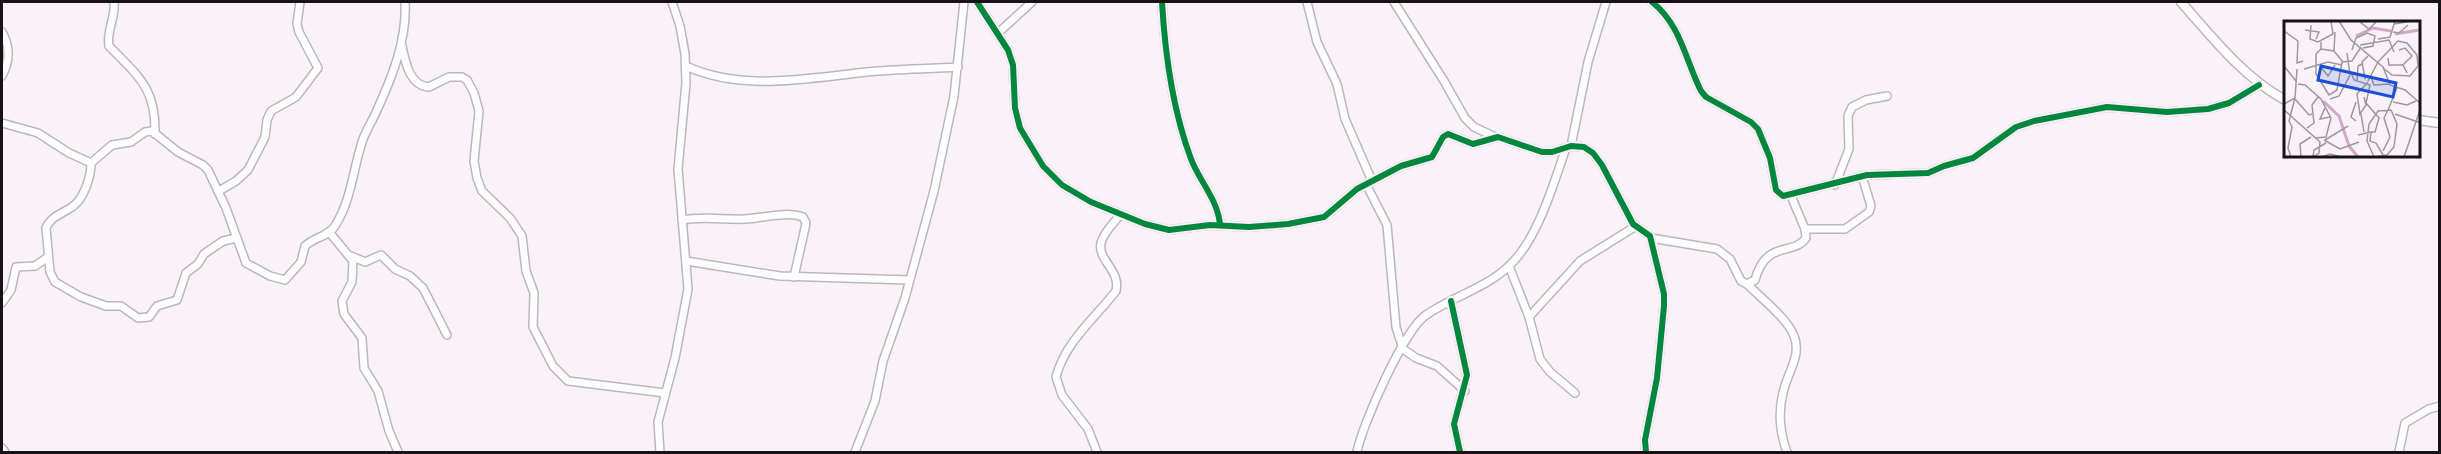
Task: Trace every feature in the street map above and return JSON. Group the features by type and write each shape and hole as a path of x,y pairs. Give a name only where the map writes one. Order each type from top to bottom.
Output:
{"street":[{"path":"114,2 115,12 108,40 109,46 144,83 154,107 155,134"},
{"path":"219,191 236,181 248,170 265,137 267,120 271,111 296,97 318,68 299,32 297,24 300,2"},
{"path":"237,238 223,241 204,254 196,266 186,273 177,300 157,306 150,316 142,319 121,306 106,306 65,289 52,278 45,235 48,222 75,205 90,176 91,163 112,145 133,141 148,131 178,152 203,165 219,191 243,248 246,263 281,280 288,279 302,260 305,246 330,233 348,197 363,139 383,98 402,44 405,2"},
{"path":"660,453 658,422 675,358 688,289 681,234 678,169 686,66 680,26 672,2"},
{"path":"855,453 875,401 883,361 909,280 940,166 958,67 964,2"},
{"path":"977,2 1011,57 1015,108 1020,128 1043,166 1062,184 1091,202 1161,229 1220,225 1268,226 1324,217 1329,215 1347,195 1369,182 1401,166 1432,157 1444,135 1451,134 1473,144 1495,137"},
{"path":"998,33 1032,2"},
{"path":"1162,2 1173,102 1192,160 1215,205 1220,225"},
{"path":"1307,2 1318,45 1337,84 1345,119 1388,225 1396,327 1403,349 1416,358 1437,366 1465,391"},
{"path":"1394,2 1465,118 1474,127 1495,137 1542,152 1584,147 1598,158 1636,226 1651,238 1717,249 1730,259 1741,281 1747,284 1788,326 1794,336 1796,359 1783,393 1780,414 1787,453"},
{"path":"1358,453 1377,397 1420,319 1509,267 1537,223 1569,147 1588,62 1606,2"},
{"path":"1652,2 1663,10 1677,31 1701,91 1706,97 1751,122 1758,129 1770,158 1776,190 1784,196 1835,185 1862,176 1929,173 1973,158 2016,128 2034,121 2107,107 2167,112 2208,109 2229,103 2259,85"},
{"path":"2181,2 2259,85 2284,99"},
{"path":"2,32 8,61 2,76"},
{"path":"402,44 410,73 419,84 429,87 456,76 462,77 469,84 479,111 474,161 477,178 482,191 510,218 522,236 526,271 534,293 533,327 553,366 568,381 665,393"},
{"path":"686,66 713,76 786,82 868,72 958,67"},
{"path":"1835,185 1849,149 1848,116 1852,107 1866,100 1887,96"},
{"path":"2420,120 2439,123"},
{"path":"2,123 38,133 69,153 91,163"},
{"path":"1805,229 1845,229 1869,212 1872,208 1862,176"},
{"path":"1747,284 1755,280 1758,267 1768,256 1784,247 1804,242 1807,234 1791,196"},
{"path":"1097,453 1088,429 1062,395 1056,377 1071,345 1090,319 1116,291 1116,275 1101,251 1101,243 1120,215"},
{"path":"682,220 803,217 806,228 794,277"},
{"path":"1529,317 1580,261 1636,226"},
{"path":"330,233 351,256 365,262 378,255 383,256 395,269 417,282 428,295 447,335"},
{"path":"1646,453 1646,440 1656,388 1664,306 1664,294 1651,238"},
{"path":"351,256 353,279 342,301 344,314 362,338 364,368 378,391 389,431 398,453"},
{"path":"2,303 12,288 16,267 38,265 48,257"},
{"path":"686,261 794,277 909,280"},
{"path":"1509,267 1529,317 1540,359 1550,372 1575,393"},
{"path":"1451,301 1467,375 1465,391 1454,424 1460,453"},
{"path":"2399,453 2405,423 2439,406"},
{"path":"2,448 5,453"}],"cycle path":[{"path":"977,2 1008,50 1013,65 1015,108 1020,128 1043,166 1062,185 1091,202 1145,224 1169,230 1210,225 1249,227 1288,224 1324,217 1357,189 1401,166 1432,157 1443,137 1448,134 1473,144 1498,137 1542,152 1552,152 1571,146 1584,147 1593,153 1602,165 1633,224 1650,236 1664,294 1657,378 1645,440 1646,452"},
{"path":"1162,2 1167,62 1184,140 1191,159 1216,207 1220,225"},
{"path":"1652,2 1670,21 1695,79 1706,97 1751,122 1758,129 1770,158 1776,190 1783,196 1867,175 1928,173 1973,158 2016,127 2034,121 2107,107 2167,112 2208,109 2229,103 2259,85"},
{"path":"1451,301 1467,375 1454,424 1460,452"}]}
